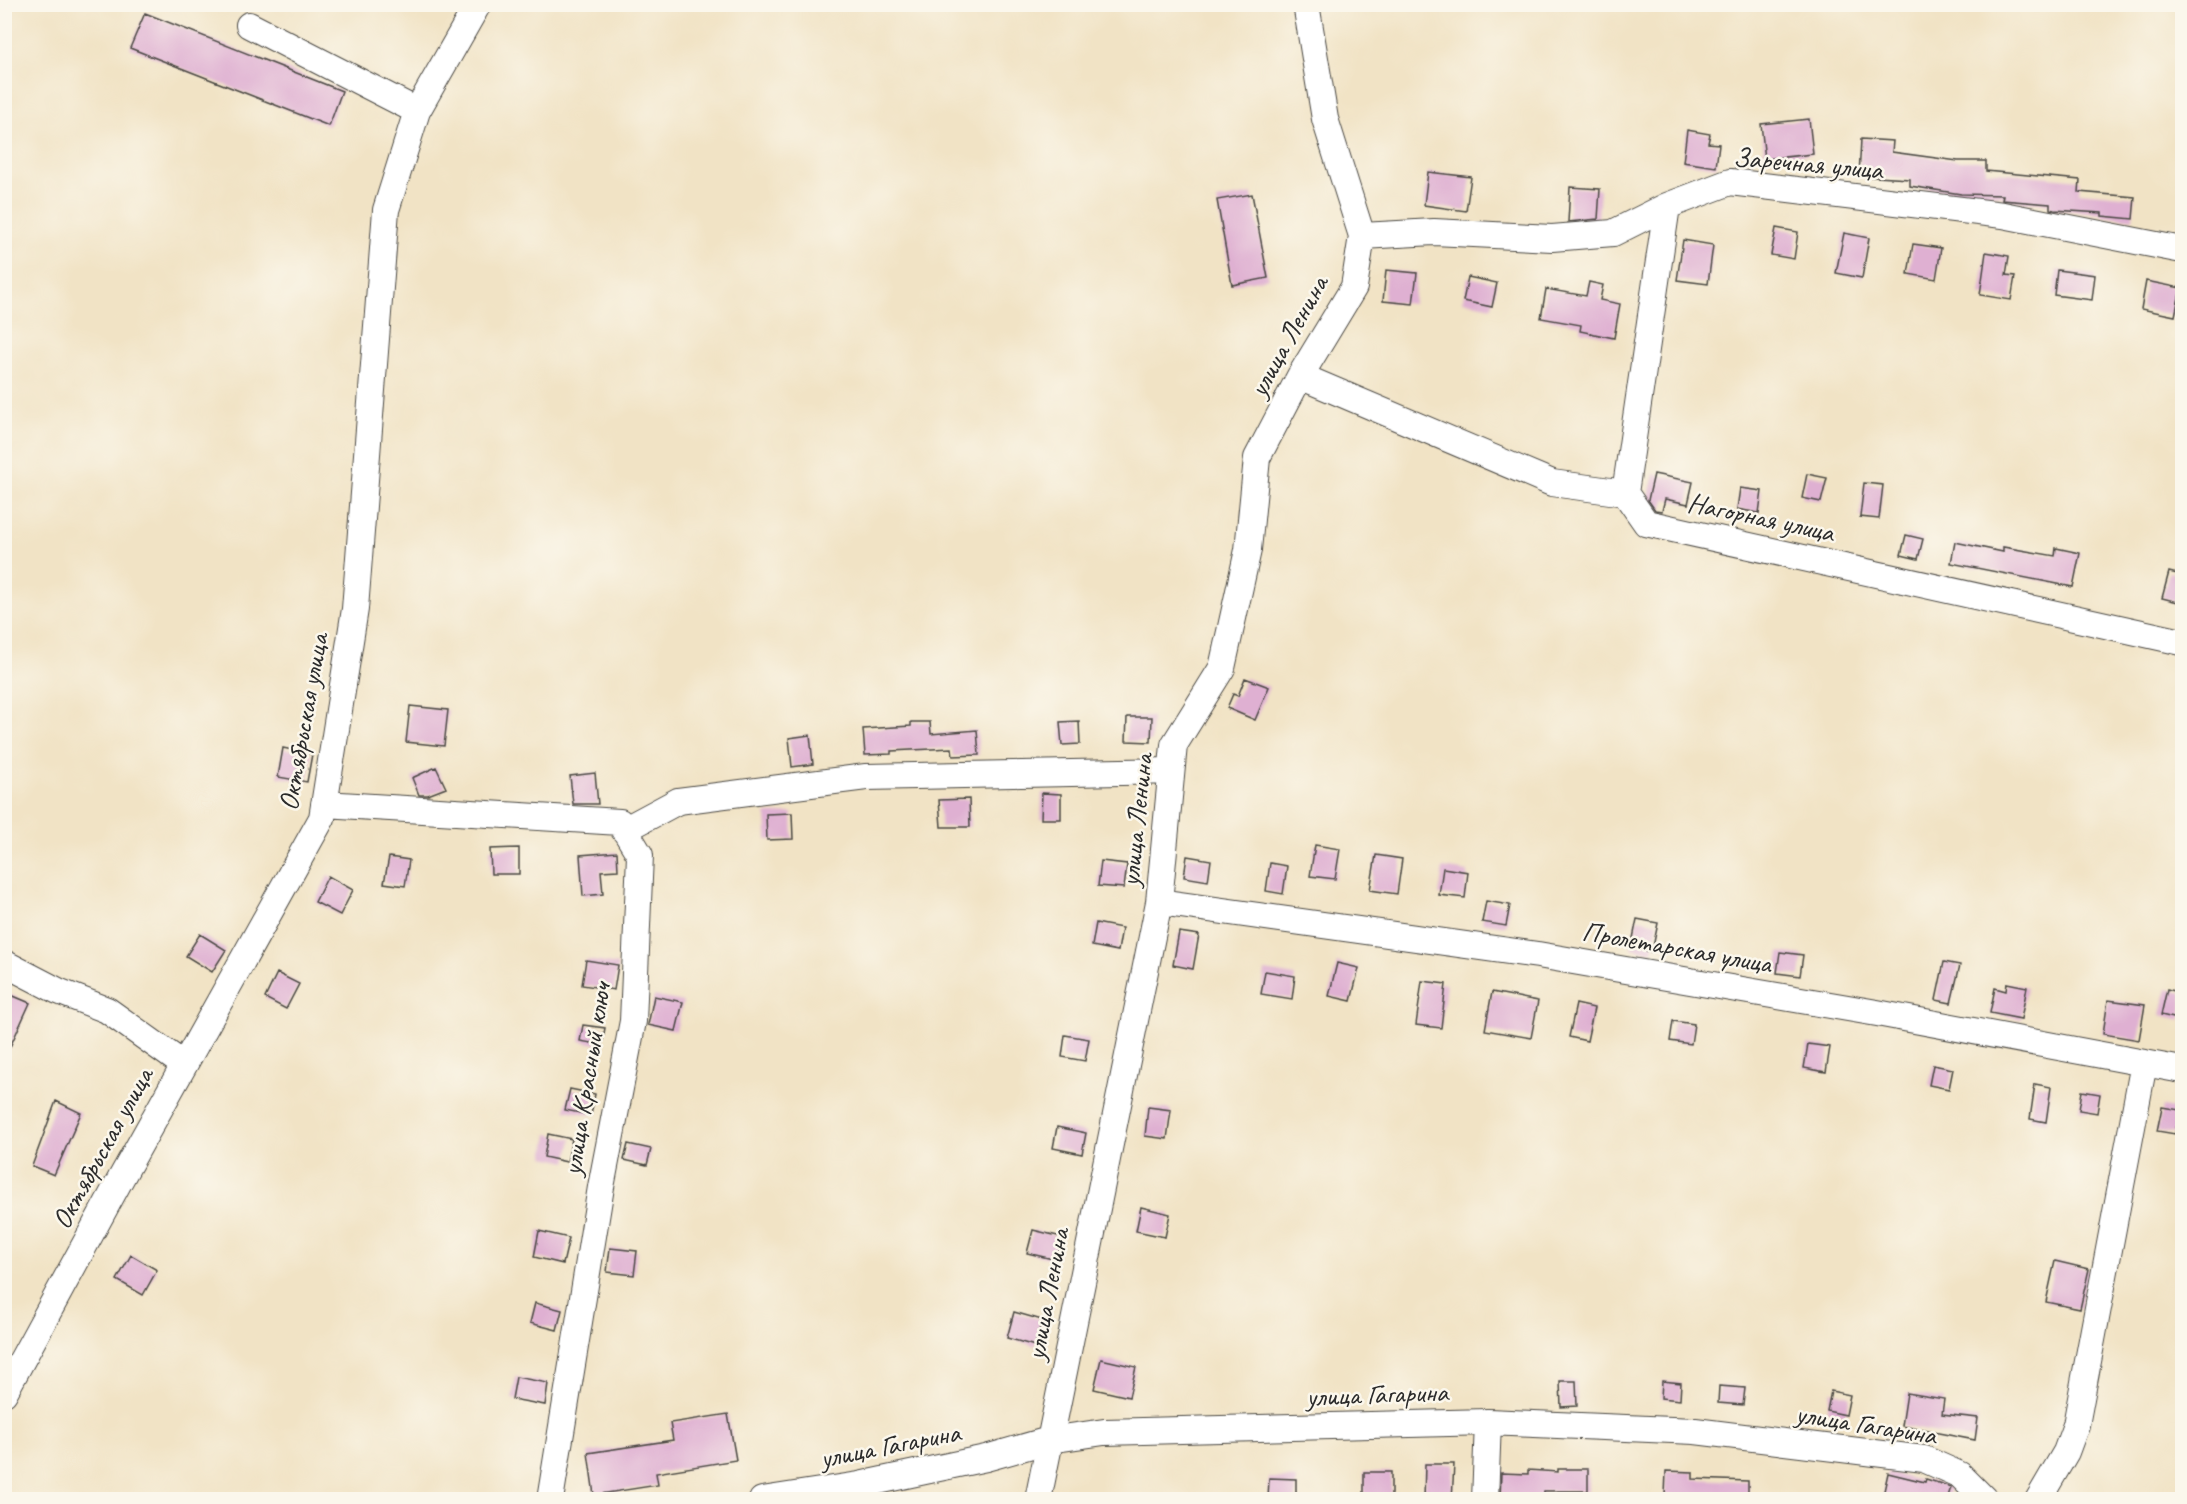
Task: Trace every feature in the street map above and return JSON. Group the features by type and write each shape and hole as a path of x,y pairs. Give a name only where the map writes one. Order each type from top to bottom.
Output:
{"street":[{"name":"Октябрьская улица","path":"4,1393 322,818 355,609 386,210 417,111 478,4"},
{"name":"улица Ленина","path":"1038,1500 1159,902 1174,745 1222,668 1248,550 1257,458 1300,376 1354,287 1362,236 1325,119 1306,4"},
{"path":"249,25 417,111"},
{"name":"Заречная улица","path":"1362,236 1434,232 1552,238 1612,233 1667,206 1730,182 2003,215 2182,250"},
{"path":"1300,376 1552,483 1625,493 1667,206"},
{"name":"Нагорная улица","path":"1625,493 1646,524 2182,642"},
{"path":"324,804 620,822 624,830 678,801 866,777 1172,771"},
{"name":"улица Красный ключ","path":"550,1500 601,1187 633,1021 640,855 624,830"},
{"name":"Пролетарская улица","path":"1159,902 1538,955 1866,1011 2182,1070"},
{"path":"4,963 58,991 107,1010 184,1065"},
{"path":"2038,1500 2066,1452 2076,1425 2144,1063"},
{"path":"1485,1500 1488,1422"},
{"name":"улица Гагарина","path":"762,1500 859,1485 986,1458 1049,1440 1104,1432 1488,1422 1695,1431 1924,1459 1960,1475 1985,1500"}],"building":[{"path":"145,13 342,91 329,126 130,48"},
{"path":"1809,119 1813,154 1765,159 1761,124"},
{"path":"1687,130 1710,134 1708,143 1719,144 1716,167 1683,162"},
{"path":"1861,139 1893,141 1892,152 1958,161 1986,161 1986,171 2080,180 2079,192 2135,197 2133,219 2102,216 2102,213 2054,210 2050,209 2050,204 2002,200 2003,195 1961,194 1910,186 1910,179 1859,176"},
{"path":"1428,172 1471,177 1466,211 1424,205"},
{"path":"1570,187 1600,189 1598,219 1568,222"},
{"path":"1252,194 1268,278 1232,285 1217,200"},
{"path":"1776,228 1798,232 1794,259 1771,255"},
{"path":"1844,233 1869,238 1862,278 1836,273"},
{"path":"1683,240 1713,245 1708,284 1677,280"},
{"path":"1913,244 1941,248 1936,279 1908,274"},
{"path":"1986,252 2009,256 2006,275 2015,276 2011,300 1980,295"},
{"path":"1386,270 1417,273 1413,304 1383,301"},
{"path":"2057,270 2095,275 2092,300 2054,295"},
{"path":"1468,277 1497,283 1492,307 1463,301"},
{"path":"2146,281 2181,288 2175,316 2141,309"},
{"path":"1589,282 1603,285 1600,300 1620,304 1614,338 1580,331 1581,325 1541,318 1546,289 1586,296"},
{"path":"1654,474 1693,482 1688,504 1665,499 1662,511 1655,510 1648,500"},
{"path":"1807,474 1827,478 1821,502 1802,498"},
{"path":"1864,483 1883,485 1879,519 1860,517"},
{"path":"1740,488 1762,491 1759,513 1737,509"},
{"path":"1906,535 1923,539 1918,559 1901,555"},
{"path":"1955,542 2003,552 2003,547 2055,556 2056,548 2080,553 2073,587 1951,563"},
{"path":"2169,572 2182,575 2182,603 2162,598"},
{"path":"1245,678 1269,687 1255,720 1227,708 1233,694 1238,696"},
{"path":"410,706 448,710 444,746 406,742"},
{"path":"1127,717 1152,717 1151,742 1126,741"},
{"path":"1079,721 1080,744 1062,745 1060,722"},
{"path":"911,722 930,722 931,734 977,730 979,755 953,756 952,748 891,751 891,754 865,755 863,729 911,726"},
{"path":"810,735 813,764 792,767 789,738"},
{"path":"283,748 312,754 307,782 278,777"},
{"path":"436,767 446,788 428,795 419,795 412,778"},
{"path":"595,773 598,804 573,804 570,776"},
{"path":"1042,793 1061,794 1061,819 1041,819"},
{"path":"969,799 970,827 941,827 939,800"},
{"path":"792,813 793,839 767,840 766,814"},
{"path":"1315,845 1340,849 1335,879 1310,876"},
{"path":"519,848 519,874 491,874 490,849"},
{"path":"617,852 618,870 601,871 603,894 583,896 580,855"},
{"path":"1376,855 1402,859 1397,894 1370,890"},
{"path":"1187,856 1211,860 1208,881 1184,877"},
{"path":"389,857 409,860 405,886 384,883"},
{"path":"1101,861 1127,864 1124,888 1098,886"},
{"path":"1270,863 1287,866 1283,894 1266,891"},
{"path":"1443,868 1468,872 1465,898 1439,895"},
{"path":"328,876 353,890 340,915 315,902"},
{"path":"1486,901 1510,905 1506,926 1482,922"},
{"path":"1637,919 1658,923 1652,952 1631,948"},
{"path":"1096,923 1122,928 1118,951 1092,946"},
{"path":"1179,932 1199,935 1193,969 1173,965"},
{"path":"200,934 226,950 212,972 186,956"},
{"path":"1780,952 1803,955 1800,976 1777,973"},
{"path":"586,960 618,965 614,990 582,985"},
{"path":"1944,962 1960,965 1951,1003 1936,1000"},
{"path":"1337,963 1359,968 1351,1001 1329,996"},
{"path":"1265,971 1295,976 1292,999 1261,994"},
{"path":"277,973 299,984 286,1009 265,998"},
{"path":"1422,981 1446,984 1441,1028 1416,1025"},
{"path":"2007,983 2027,987 2021,1019 1990,1013 1995,988 2006,991"},
{"path":"2167,989 2182,993 2182,1020 2161,1015"},
{"path":"4,992 30,1003 4,1060"},
{"path":"1492,992 1538,1001 1531,1038 1485,1030"},
{"path":"654,996 683,1002 676,1031 648,1025"},
{"path":"2108,1000 2145,1005 2139,1040 2103,1034"},
{"path":"1576,1004 1594,1008 1587,1041 1569,1037"},
{"path":"1673,1021 1694,1024 1691,1044 1670,1041"},
{"path":"583,1025 605,1028 602,1045 580,1041"},
{"path":"1065,1035 1089,1039 1085,1061 1062,1057"},
{"path":"1808,1044 1830,1047 1826,1072 1804,1068"},
{"path":"1933,1065 1953,1069 1949,1089 1929,1085"},
{"path":"2035,1084 2051,1087 2046,1122 2030,1119"},
{"path":"570,1089 595,1094 591,1115 565,1110"},
{"path":"2082,1091 2100,1094 2097,1113 2079,1110"},
{"path":"56,1101 81,1113 54,1175 32,1166"},
{"path":"1148,1107 1171,1110 1167,1139 1145,1136"},
{"path":"2162,1107 2180,1110 2175,1134 2157,1131"},
{"path":"1057,1127 1086,1133 1082,1154 1053,1148"},
{"path":"548,1134 572,1139 567,1162 544,1157"},
{"path":"628,1144 651,1149 647,1165 624,1160"},
{"path":"1141,1207 1170,1214 1165,1237 1136,1231"},
{"path":"1033,1230 1062,1237 1057,1260 1027,1253"},
{"path":"539,1231 569,1238 563,1264 534,1257"},
{"path":"610,1248 637,1251 634,1275 607,1272"},
{"path":"131,1255 157,1270 143,1295 117,1280"},
{"path":"2055,1261 2089,1269 2080,1309 2046,1302"},
{"path":"535,1303 562,1310 557,1330 530,1323"},
{"path":"1014,1312 1042,1320 1035,1346 1007,1338"},
{"path":"1101,1359 1136,1367 1129,1397 1094,1389"},
{"path":"516,1377 548,1383 545,1405 512,1399"},
{"path":"1560,1381 1576,1381 1577,1406 1561,1407"},
{"path":"1662,1381 1681,1383 1680,1400 1661,1398"},
{"path":"1719,1386 1745,1388 1743,1405 1718,1403"},
{"path":"1831,1391 1850,1395 1846,1415 1827,1411"},
{"path":"1907,1393 1944,1399 1942,1414 1978,1418 1975,1440 1902,1426"},
{"path":"728,1414 736,1460 656,1473 658,1485 594,1495 588,1453 673,1440 670,1423"},
{"path":"1425,1464 1454,1464 1452,1500 1424,1500"},
{"path":"1558,1469 1588,1469 1588,1491 1544,1491 1543,1500 1500,1500 1501,1473 1528,1474 1528,1470 1558,1472"},
{"path":"1666,1471 1693,1472 1693,1479 1748,1481 1748,1500 1665,1495"},
{"path":"1364,1472 1391,1472 1391,1500 1364,1500"},
{"path":"1888,1473 1925,1482 1926,1479 1951,1487 1947,1500 1882,1500"},
{"path":"1269,1478 1296,1479 1296,1500 1268,1500"}]}
